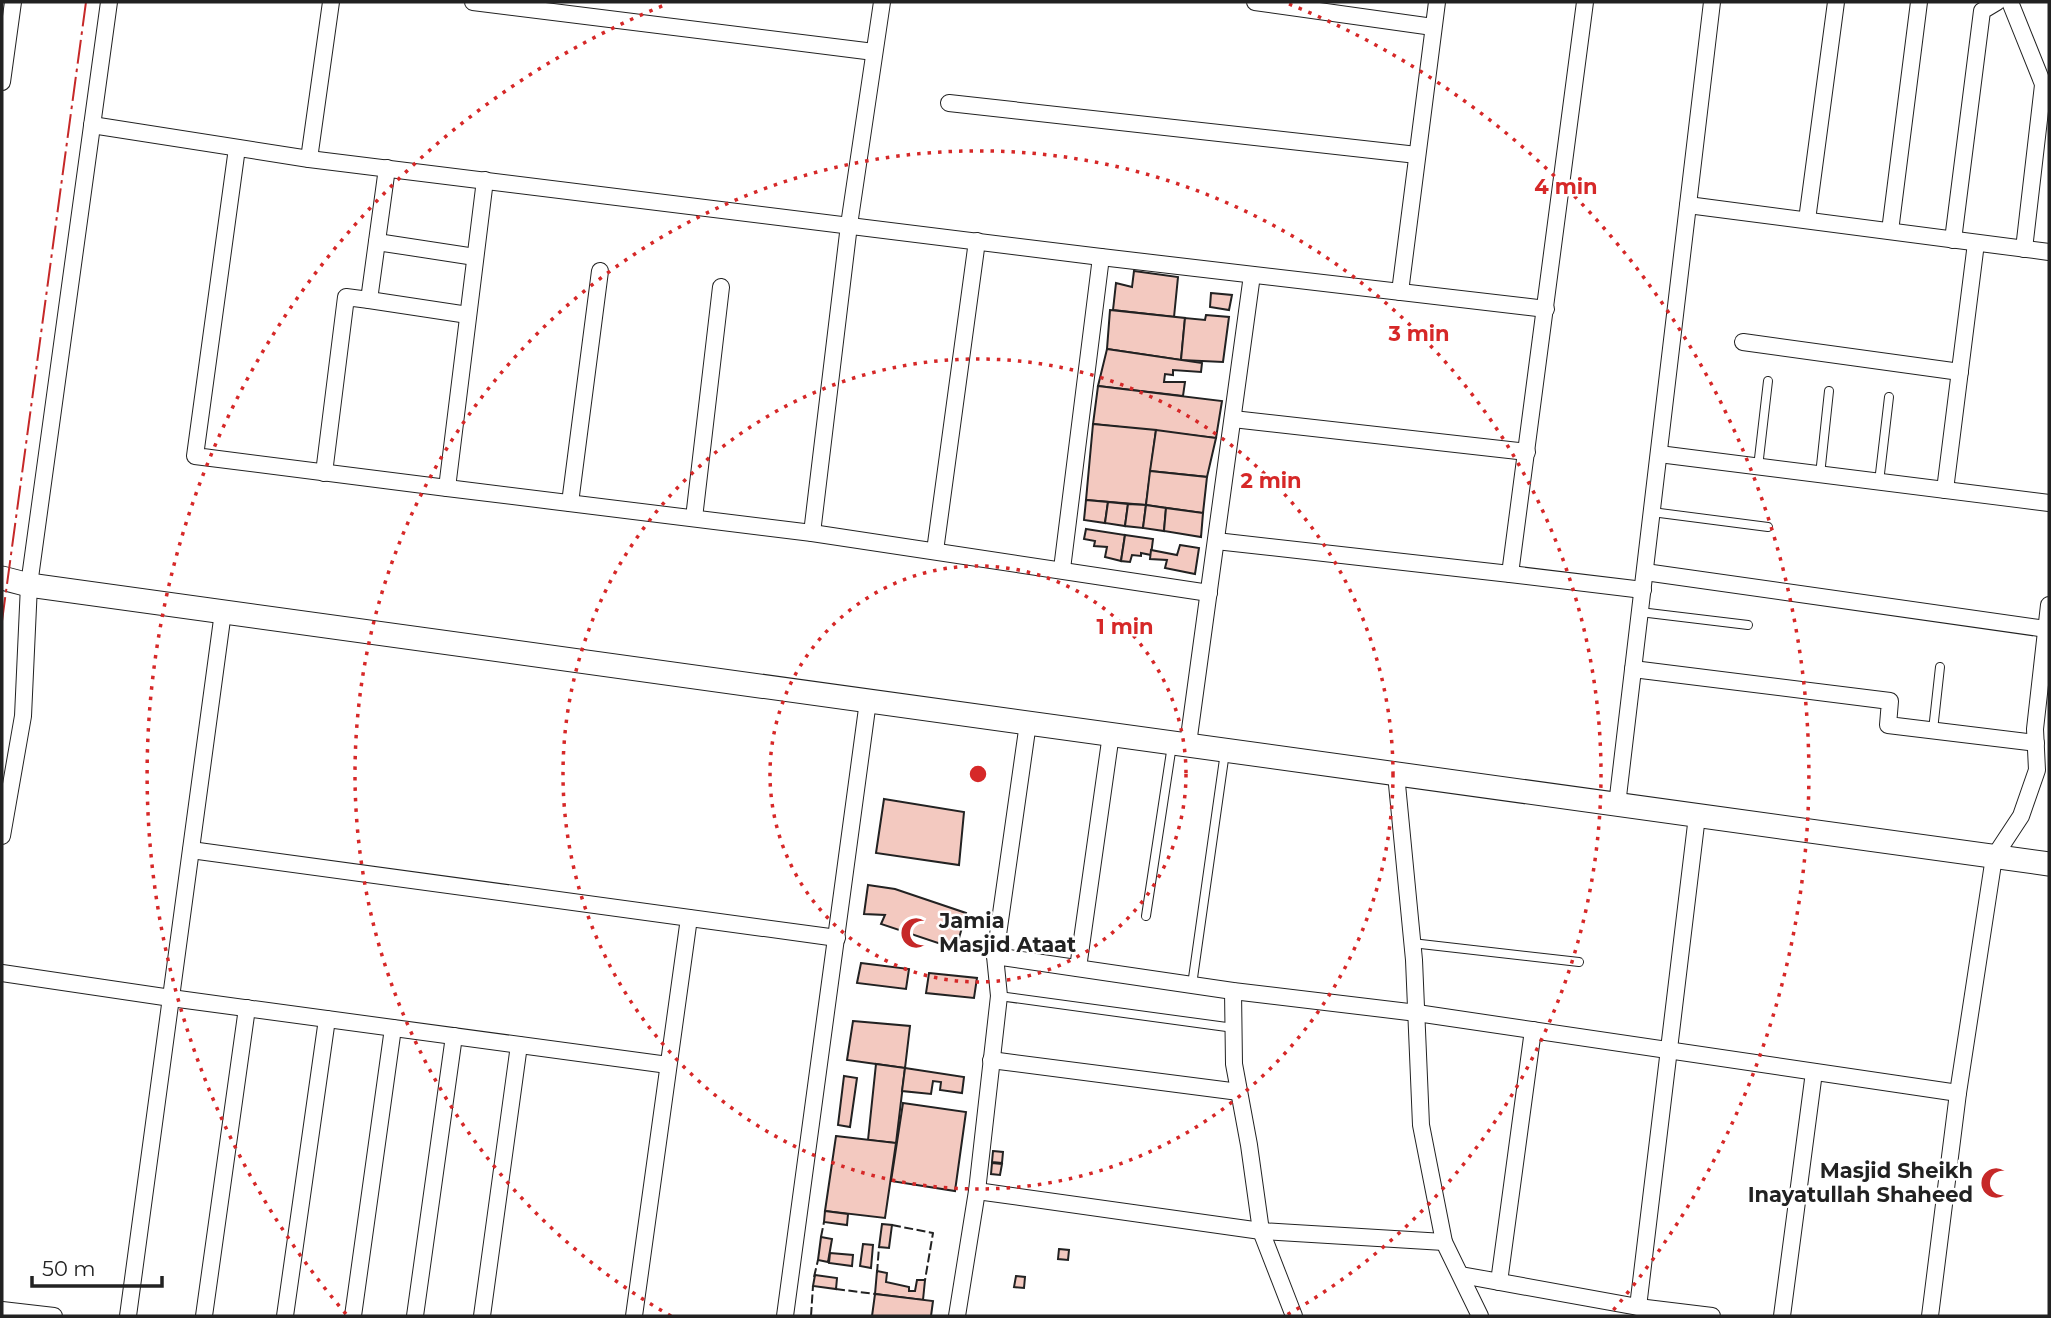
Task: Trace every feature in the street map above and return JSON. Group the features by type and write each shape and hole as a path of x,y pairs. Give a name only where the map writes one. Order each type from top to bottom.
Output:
{"street":[{"path":"2,82 13,2"},
{"path":"2,836 23,716 29,585 109,2"},
{"path":"309,159 331,2"},
{"path":"473,2 874,52"},
{"path":"812,533 849,225 882,2"},
{"path":"1255,2 1433,27"},
{"path":"1400,292 1437,2"},
{"path":"1510,573 1585,2"},
{"path":"1617,805 1712,2"},
{"path":"1807,220 1836,2"},
{"path":"1890,231 1919,2"},
{"path":"1953,240 1982,11 1997,2"},
{"path":"2010,2 2046,92 2024,249"},
{"path":"949,103 1417,155"},
{"path":"92,125 309,159 1546,309"},
{"path":"237,148 195,456 812,533 1209,593"},
{"path":"369,300 387,168"},
{"path":"447,488 485,180"},
{"path":"1688,205 2049,252"},
{"path":"935,551 977,241"},
{"path":"377,242 475,257"},
{"path":"1945,490 1976,243"},
{"path":"1062,569 1101,257"},
{"path":"570,503 600,271"},
{"path":"1180,743 1209,593 1252,275"},
{"path":"694,518 721,286"},
{"path":"324,473 346,297 468,315"},
{"path":"1743,342 1960,372"},
{"path":"1233,419 1527,452"},
{"path":"1659,454 2049,503"},
{"path":"1216,541 1643,590"},
{"path":"1645,572 2046,629"},
{"path":"2,578 29,585 2049,864"},
{"path":"1930,1316 1958,1093 1993,857 2021,816 2037,770 2035,729 2049,605"},
{"path":"128,1316 223,612"},
{"path":"1633,669 1890,701 1888,725 2036,743"},
{"path":"785,1316 869,701"},
{"path":"960,1316 999,996 995,956 1028,723"},
{"path":"1078,968 1111,734"},
{"path":"1396,774 1412,943 1422,1125 1444,1242 1480,1316"},
{"path":"1638,1307 1697,816"},
{"path":"191,850 836,938"},
{"path":"634,1316 689,918"},
{"path":"995,956 1233,991 1417,1013 1958,1093"},
{"path":"2,972 171,998 668,1065"},
{"path":"1233,991 1234,1064 1261,1231 1294,1316"},
{"path":"204,1316 247,1008"},
{"path":"285,1316 327,1019"},
{"path":"352,1316 393,1028"},
{"path":"1499,1282 1533,1030"},
{"path":"415,1316 454,1036"},
{"path":"482,1316 519,1045"},
{"path":"991,1060 1239,1092"},
{"path":"1782,1316 1814,1072"},
{"path":"977,1191 1261,1231 1444,1242"},
{"path":"1461,1275 1638,1307 1712,1316"},
{"path":"2,1310 54,1316"}],"lane":[{"path":"1758,467 1768,381"},
{"path":"1821,475 1829,391"},
{"path":"1879,482 1889,397"},
{"path":"1652,512 1768,527"},
{"path":"1640,612 1748,625"},
{"path":"1933,730 1940,667"},
{"path":"1146,916 1180,743"},
{"path":"1192,985 1226,750"},
{"path":"1412,943 1579,962"},
{"path":"999,996 1234,1028"}],"building":[{"path":"1134,271 1178,277 1174,317 1113,310 1116,283 1132,287"},
{"path":"1211,293 1232,295 1229,310 1210,307"},
{"path":"1110,310 1185,318 1181,360 1107,349"},
{"path":"1206,315 1229,317 1223,362 1181,360 1185,318 1205,320"},
{"path":"1107,349 1202,363 1201,372 1173,370 1173,375 1165,374 1164,382 1185,382 1183,396 1098,386"},
{"path":"1098,386 1222,401 1216,438 1093,424"},
{"path":"1093,424 1156,430 1146,505 1086,500"},
{"path":"1156,430 1216,438 1207,477 1150,471"},
{"path":"1150,471 1207,477 1203,513 1146,505"},
{"path":"1086,500 1108,502 1105,523 1084,520"},
{"path":"1108,502 1128,504 1125,526 1105,523"},
{"path":"1128,504 1146,505 1143,528 1125,526"},
{"path":"1146,505 1166,508 1164,531 1143,528"},
{"path":"1166,508 1203,513 1201,537 1164,531"},
{"path":"1086,529 1125,535 1121,561 1105,557 1107,547 1094,546 1095,541 1084,539"},
{"path":"1125,535 1153,539 1151,555 1141,553 1141,556 1132,555 1130,562 1121,561"},
{"path":"1180,545 1199,548 1195,574 1165,568 1167,560 1150,559 1151,550 1177,555"},
{"path":"884,799 964,812 959,865 876,853"},
{"path":"868,885 895,889 966,913 956,949 881,924 885,915 864,914"},
{"path":"861,963 909,969 906,989 857,983"},
{"path":"929,973 977,978 974,998 926,993"},
{"path":"853,1021 910,1026 905,1068 847,1060"},
{"path":"876,1064 905,1068 896,1143 868,1140"},
{"path":"905,1068 964,1077 962,1093 940,1090 941,1082 933,1081 931,1094 902,1091"},
{"path":"844,1076 857,1078 850,1127 838,1125"},
{"path":"903,1103 966,1112 955,1191 891,1181"},
{"path":"836,1136 896,1143 885,1218 825,1211"},
{"path":"993,1151 1003,1152 1002,1163 992,1162"},
{"path":"992,1163 1002,1164 1000,1175 991,1174"},
{"path":"825,1211 848,1214 847,1225 824,1222"},
{"path":"882,1224 892,1225 889,1248 879,1247"},
{"path":"821,1237 832,1239 828,1262 818,1260"},
{"path":"863,1244 873,1245 871,1268 860,1266"},
{"path":"1059,1249 1069,1250 1068,1260 1058,1259"},
{"path":"830,1253 853,1255 852,1266 829,1263"},
{"path":"877,1271 887,1273 886,1282 909,1287 909,1291 915,1291 917,1280 925,1280 923,1300 875,1294"},
{"path":"815,1275 837,1278 836,1289 813,1286"},
{"path":"1016,1276 1025,1277 1024,1288 1014,1287"},
{"path":"875,1294 933,1301 931,1316 872,1316"}],"fence":[{"path":"821,1237 824,1222"},
{"path":"892,1225 933,1233 925,1280"},
{"path":"877,1273 879,1247"},
{"path":"814,1277 818,1260"},
{"path":"811,1316 813,1286"},
{"path":"836,1289 875,1294"}],"power":[{"path":"2,621 86,2"}],"place":[{"name":"Jamia Masjid Ataat","path":"916,933"},
{"name":"Masjid Sheikh Inayatullah Shaheed","path":"1996,1183"}]}
